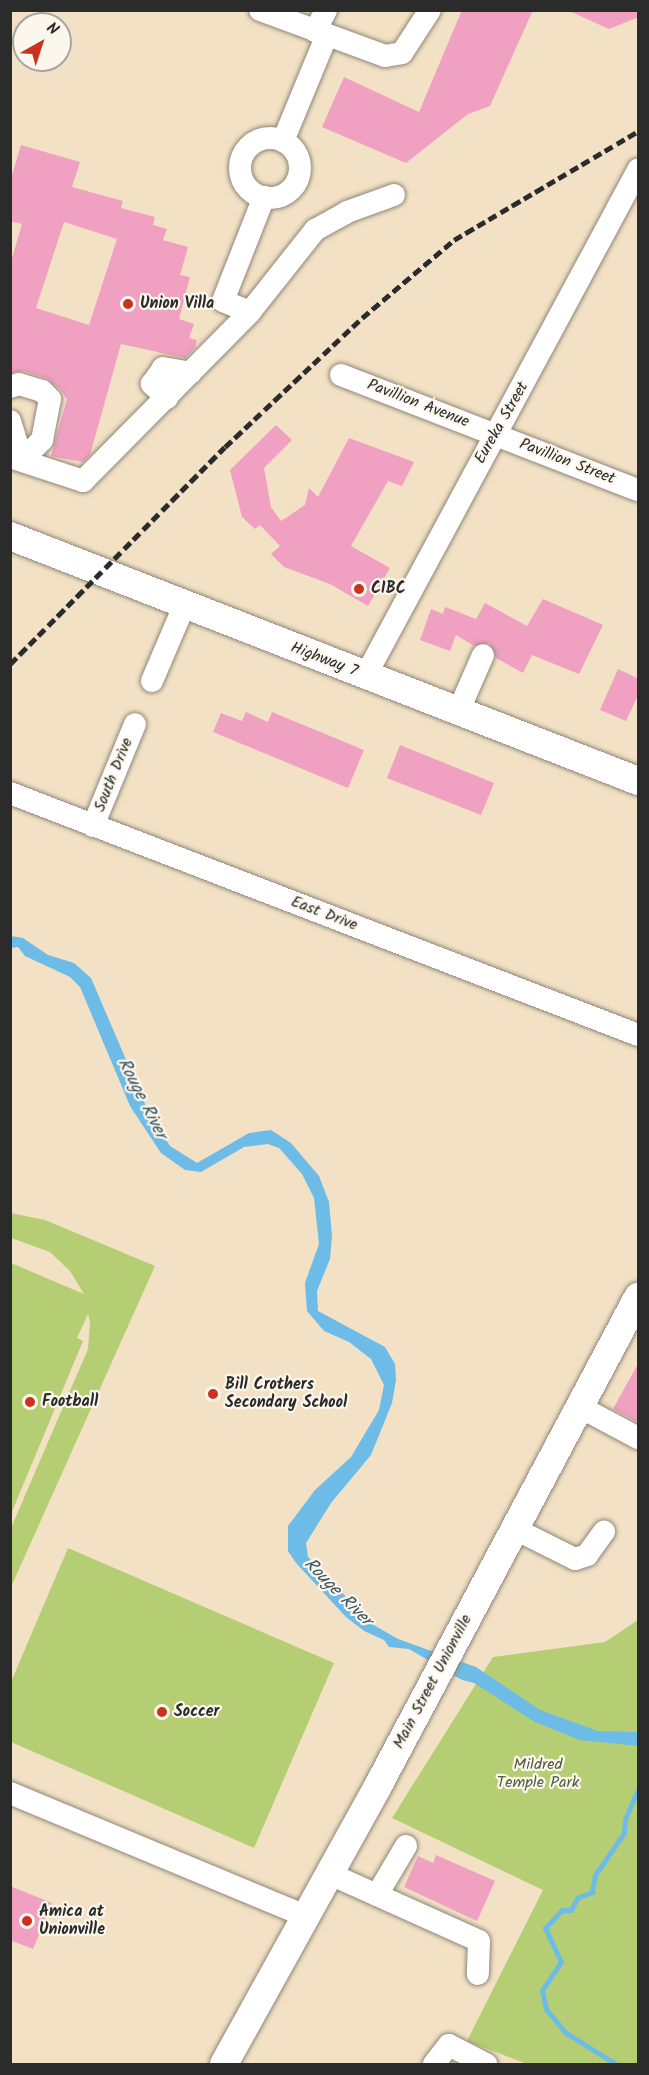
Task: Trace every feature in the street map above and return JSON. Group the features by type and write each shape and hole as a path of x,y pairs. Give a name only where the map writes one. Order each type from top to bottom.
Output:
{"main road":[{"name":"Highway 7","path":"10,536 459,712 637,777"},
{"name":"Main Street Unionville","path":"224,2064 330,1874 637,1305"}],"street":[{"path":"260,10 385,56 402,53 430,10"},
{"path":"283,141 321,33 326,10"},
{"path":"263,139 283,141 297,154 300,172 291,189 264,197 248,187 243,179 242,159 253,143 263,139"},
{"name":"Eureka Street","path":"366,675 495,434 629,209 639,170"},
{"path":"16,458 83,481 250,312 315,230 347,212 394,195"},
{"path":"250,312 223,301 264,197"},
{"name":"Pavillion Avenue","path":"341,375 495,434"},
{"path":"10,387 19,384 42,391 50,399 42,440 16,458"},
{"path":"10,421 16,458"},
{"name":"Pavillion Street","path":"495,434 639,490"},
{"path":"152,681 184,606"},
{"path":"459,712 483,655"},
{"name":"South Drive","path":"93,826 135,724"},
{"name":"East Drive","path":"10,793 639,1035"},
{"path":"580,1407 639,1438"},
{"path":"515,1529 575,1559 587,1555 604,1532"},
{"path":"10,1793 306,1916"},
{"path":"377,1895 406,1846"},
{"path":"330,1874 479,1941 478,1974"},
{"path":"434,2064 449,2045 486,2064"}],"green space":[{"path":"11,1213 45,1220 155,1266 11,1587 11,1528 88,1349 90,1322 88,1314 77,1338 83,1341 11,1514 11,1263 84,1294 70,1271 50,1252 11,1238"},
{"name":"Soccer","path":"68,1548 334,1663 254,1848 11,1742 11,1682"},
{"name":"Mildred Temple Park","path":"638,1620 638,2064 527,2064 467,2041 543,1890 392,1818 493,1657 605,1642"}],"water":[{"name":"Rouge River","path":"11,936 23,938 48,955 74,963 91,978 148,1111 170,1146 197,1163 249,1133 271,1130 291,1143 319,1176 329,1202 332,1236 330,1259 317,1291 318,1311 385,1347 395,1364 396,1380 392,1403 371,1455 331,1503 306,1543 308,1557 372,1624 398,1639 476,1667 540,1710 598,1731 638,1732 638,1746 580,1740 535,1722 474,1683 462,1680 409,1649 389,1647 384,1640 364,1631 346,1617 296,1563 288,1551 288,1526 315,1490 351,1457 379,1410 384,1385 371,1359 349,1342 324,1331 307,1311 305,1283 319,1244 314,1198 302,1174 279,1148 268,1144 244,1147 201,1172 185,1170 161,1153 130,1106 80,987 70,977 25,956 18,947 11,948"}],"building":[{"path":"462,10 533,10 490,106 468,114 406,163 322,127 344,77 419,112"},
{"path":"567,10 639,10 639,17 609,29"},
{"name":"Union Villa","path":"21,145 80,162 72,187 123,201 121,208 155,217 153,225 167,229 163,240 188,247 180,275 190,277 179,319 194,324 189,338 197,340 195,348 185,358 121,344 90,455 83,462 51,456 67,399 60,389 46,378 23,371 10,373 10,265 22,224 10,221 10,182","holes":["64,222 117,239 89,325 36,308"]},
{"path":"276,425 292,440 264,468 271,507 281,521 305,505 309,488 318,497 349,438 414,462 402,486 388,481 351,546 390,568 368,606 330,584 284,567 271,554 280,546 260,525 255,529 242,517 230,470"},
{"path":"543,599 603,625 579,674 532,655 523,673 496,658 489,643 474,646 456,635 450,651 420,640 431,609 443,614 445,607 476,619 485,603 527,626"},
{"path":"618,669 639,679 639,693 626,721 600,710"},
{"path":"246,712 268,722 272,712 364,750 348,788 213,732 221,713 242,721"},
{"path":"400,745 494,783 481,815 387,778"},
{"path":"639,1362 639,1423 613,1409"},
{"path":"436,1855 495,1881 477,1921 404,1887 418,1856 433,1863"},
{"name":"Amica at Unionville","path":"10,1886 52,1903 33,1949 10,1940"}],"waterway":[{"path":"616,2064 566,2033 546,2009 542,1990 561,1962 545,1928 562,1910 571,1910 577,1898 592,1892 595,1875 624,1833 625,1819 638,1790"}],"railway":[{"path":"10,664 225,447 362,318 454,240 638,131"}],"place":[{"name":"Union Villa","path":"128,304"},
{"name":"CIBC","path":"359,589"},
{"name":"Bill Crothers Secondary School","path":"213,1394"},
{"name":"Football","path":"30,1402"},
{"name":"Soccer","path":"162,1712"},
{"name":"Amica at Unionville","path":"27,1921"}]}
